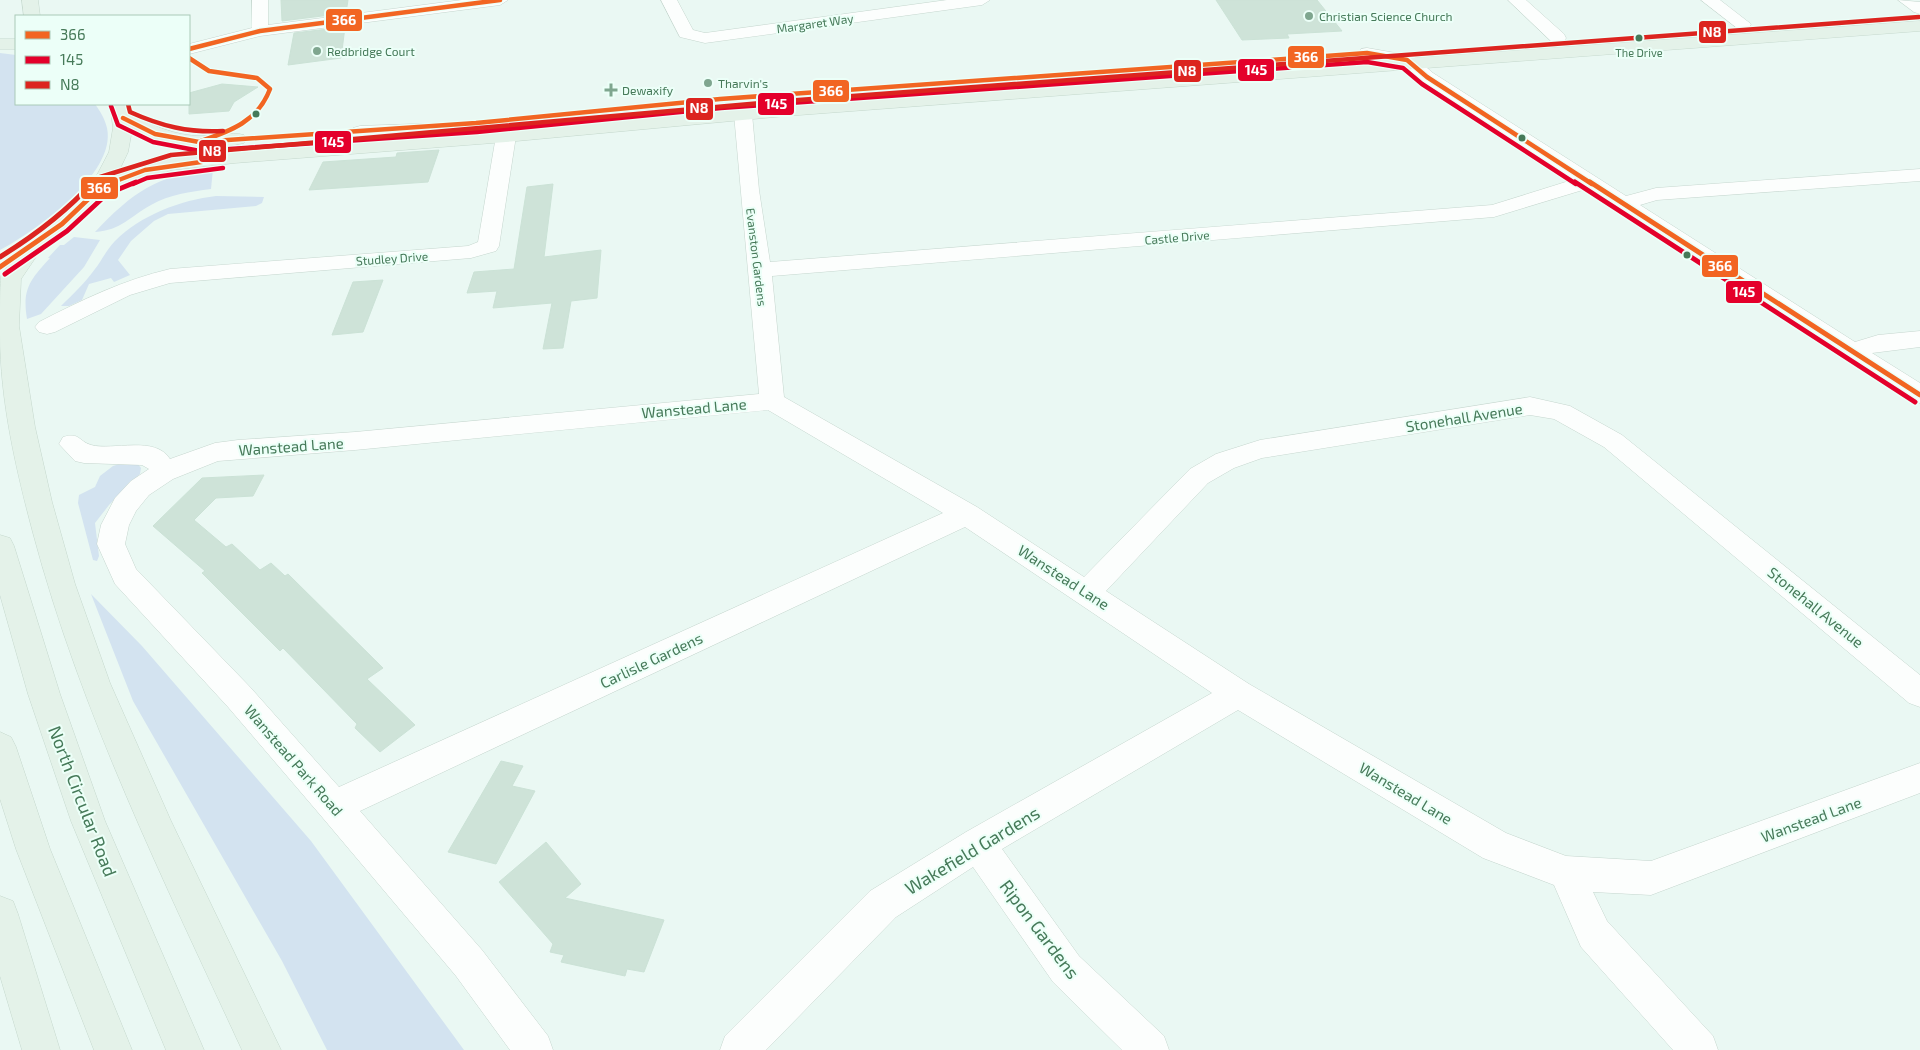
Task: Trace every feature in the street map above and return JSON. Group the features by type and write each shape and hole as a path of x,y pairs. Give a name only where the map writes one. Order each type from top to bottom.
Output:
{"highway":[{"path":"30,0 32,15"},
{"path":"121,111 154,134 198,142 360,132 720,98 1367,53 1920,10"},
{"path":"101,186 146,170 172,164 743,114 1920,26"},
{"path":"0,44 15,44"},
{"path":"0,266 32,247 81,208 101,186 120,145 121,111"},
{"path":"32,247 10,279 7,326 22,426 38,502 61,584 95,683 159,833 262,1050"},
{"name":"North Circular Road","path":"0,546 44,694 88,821 185,1050"},
{"path":"0,747 33,849 113,1050"},
{"path":"0,914 41,1050"}],"street":[{"path":"260,0 260,31"},
{"path":"190,49 260,31 437,4 500,0"},
{"name":"Margaret Way","path":"668,0 686,33 705,38 982,0"},
{"path":"1516,0 1558,38"},
{"path":"1710,0 1743,24"},
{"path":"1906,0 1920,10"},
{"path":"1367,53 1397,57 1413,64 1427,77 1920,395"},
{"name":"Evanston Gardens","path":"743,114 749,190 760,270 772,401"},
{"path":"360,132 495,128 502,131 506,136"},
{"name":"Studley Drive","path":"46,327 145,280 170,276 471,252 484,249 490,242 506,136"},
{"path":"1624,203 1656,194 1920,175"},
{"name":"Castle Drive","path":"760,270 1494,212 1589,181"},
{"path":"1852,352 1878,343 1920,339"},
{"name":"Wanstead Lane","path":"164,472 200,456 230,450 356,441 772,401 967,514 1238,694 1495,846 1566,873 1651,878 1920,778"},
{"name":"Stonehall Avenue","path":"1087,592 1200,476 1225,461 1260,449 1530,406 1561,412 1613,440 1920,693"},
{"path":"72,444 84,454 146,456 158,462 164,472"},
{"name":"Wanstead Park Road","path":"164,472 140,488 125,504 115,525 111,544 125,576 239,697 334,806 469,963 534,1050"},
{"name":"Carlisle Gardens","path":"334,806 967,514"},
{"name":"Wakefield Gardens","path":"739,1050 883,904 978,844 1238,694"},
{"name":"Ripon Gardens","path":"978,844 1066,970 1150,1050"},
{"path":"1566,873 1594,934 1699,1050"}],"shaded area":[{"path":"1920,15 1920,20 1472,54 1466,48"},
{"path":"0,53 15,55 15,105 96,105 107,128 107,146 99,164 87,182 70,200 32,230 0,250"},
{"path":"1388,57 1396,59 796,104 795,97 1150,71 1163,74"},
{"path":"754,101 754,108 523,128 517,124 577,115"},
{"path":"213,169 211,189 165,198 119,226 95,232 122,206 147,188 176,176"},
{"path":"216,196 264,197 262,203 256,206 168,214 154,221 131,241 118,260 130,275 114,282 111,278 89,284 82,300 69,306 61,306 98,266 109,247 125,232 162,210 189,201"},
{"path":"74,237 100,240 84,267 41,314 27,319 27,292 33,279 60,245 64,245"},
{"path":"126,462 137,463 141,468 140,474 109,505 95,523 99,556 97,561 93,560 78,503 79,495 95,487 100,476 113,466"},
{"path":"91,594 142,646 311,841 464,1050 327,1050 282,961 133,701"}],"building":[{"path":"281,0 348,0 346,13 282,21"},
{"path":"1216,0 1317,0 1342,31 1287,34 1289,38 1242,40"},
{"path":"345,27 341,58 288,65 294,33"},
{"path":"222,84 258,87 234,102 229,111 189,114 190,93"},
{"path":"439,150 428,182 309,190 323,162 396,157 397,153"},
{"path":"553,184 544,257 601,250 597,298 571,301 563,348 543,349 552,303 493,308 497,291 467,293 474,272 514,269 527,187"},
{"path":"383,280 363,332 332,335 353,282"},
{"path":"264,475 253,496 216,498 194,520 226,547 232,544 260,570 271,563 285,576 288,574 383,668 367,679 415,725 380,752 355,728 357,724 283,648 280,651 202,573 205,571 153,526 202,478"},
{"path":"501,761 523,766 512,786 535,791 496,864 448,852"},
{"path":"546,842 581,884 565,898 664,920 644,972 627,969 625,976 561,962 564,955 550,952 553,944 499,882"}],"transit line":[{"name":"366","path":"190,49 260,31 500,0"},
{"name":"N8","path":"0,257 27,240 75,202 97,178 143,162 171,155 785,101 1919,17"},
{"name":"366","path":"123,118 155,134 199,142 476,123 720,99 1367,53 1407,60 1427,77 1920,395"},
{"name":"366","path":"190,59 209,71 250,75 264,82 270,89 260,110 243,124 201,141"},
{"name":"145","path":"111,106 118,125 153,142 200,151 477,132 721,108 1367,62 1403,68 1422,84 1915,402"},
{"name":"N8","path":"128,105 130,112 164,126 186,131 223,131"},
{"name":"366","path":"0,267 62,224 102,186 145,170 222,159"},
{"name":"145","path":"5,274 67,231 107,194 147,178 223,168"}],"place":[{"name":"Christian Science Church","path":"1309,16"},
{"name":"The Drive","path":"1639,38"},
{"name":"Redbridge Court","path":"317,51"},
{"name":"Tharvin's","path":"708,83"},
{"name":"Dewaxify","path":"611,90"}]}
